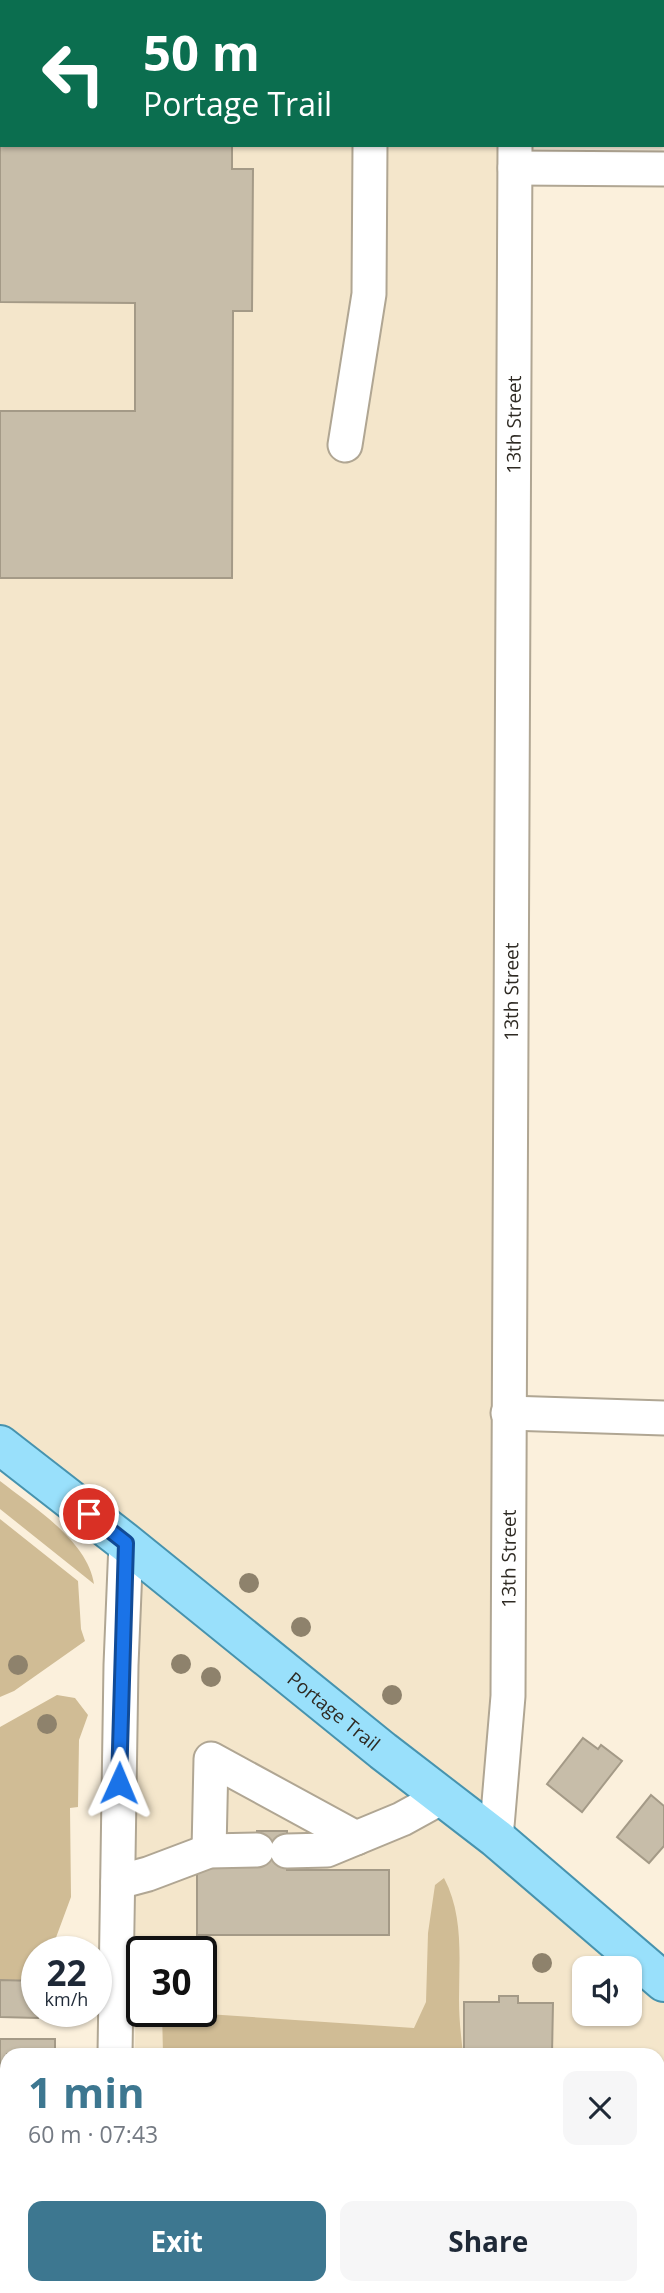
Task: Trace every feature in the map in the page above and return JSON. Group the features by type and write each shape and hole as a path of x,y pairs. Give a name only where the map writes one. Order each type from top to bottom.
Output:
{"main road":[{"name":"Portage Trail","path":"0,1444 383,1751 496,1838 664,1982"}],"street":[{"path":"345,445 369,294 370,147"},
{"path":"515,157 664,170"},
{"name":"13th Street","path":"496,1838 508,1696 515,157"},
{"path":"508,1413 664,1418"},
{"path":"115,2048 121,1665 126,1543"},
{"path":"209,1851 211,1759 356,1838"},
{"path":"118,1882 148,1874 209,1851 327,1850 402,1819 442,1797"}],"shaded area":[{"path":"0,147 515,147 496,1838 0,1442"},
{"path":"0,1481 42,1513 70,1539 90,1568 94,1584 0,1509"},
{"path":"0,1519 78,1581 81,1629 85,1641 14,1691 0,1697"},
{"path":"138,1564 608,1956 572,1956 572,2026 642,2026 642,1984 664,2002 664,2048 135,2048 135,2027 217,2027 217,1936 136,1936"},
{"path":"57,1695 75,1698 88,1715 79,1740 78,1807 70,1808 71,1897 57,1936 21,1936 21,2002 0,2001 0,1727"},
{"path":"444,1878 458,1922 459,2014 462,2048 163,2048 162,2027 217,2027 217,2015 414,2028 426,2002 428,1933 435,1885"}],"building":[{"path":"0,147 232,147 232,169 253,169 252,311 233,311 232,578 0,578 0,411 135,411 135,303 0,302"},
{"path":"583,1738 598,1749 601,1745 622,1761 582,1812 547,1784"},
{"path":"651,1795 664,1806 664,1846 649,1863 617,1837"},
{"path":"257,1831 287,1831 287,1870 389,1870 389,1935 197,1935 197,1862 257,1862"},
{"path":"0,1980 21,1981 21,2018 0,2017"},
{"path":"499,1996 518,1996 518,2003 553,2003 552,2048 464,2048 464,2002 499,2002"},
{"path":"0,2039 55,2039 55,2048 0,2048"}],"route":[{"path":"89,1514 126,1543 119,1783"}]}
